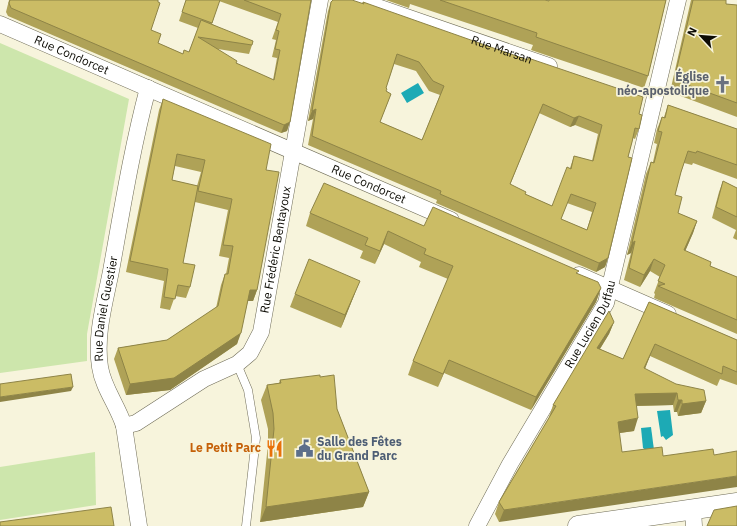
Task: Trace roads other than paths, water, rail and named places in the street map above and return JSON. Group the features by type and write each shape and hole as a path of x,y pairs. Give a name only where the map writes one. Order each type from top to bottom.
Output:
{"street":[{"name":"Rue Frédéric Bentayoux","path":"124,426 136,423 204,379 236,364 250,353 260,332 320,0"},
{"name":"Rue Marsan","path":"357,0 565,72"},
{"name":"Rue Lucien Duffau","path":"477,526 510,464 606,303 678,0"},
{"name":"Rue Condorcet","path":"0,24 467,227"},
{"name":"Rue Daniel Guestier","path":"139,526 124,426 121,415 110,395 100,369 97,343 120,218 148,88"},
{"path":"567,270 681,319"},
{"path":"578,526 693,518 737,503"}],"lane":[{"path":"236,364 248,390 256,438 246,526"}],"water":[{"path":"418,83 424,93 407,103 401,93"},
{"path":"670,410 673,435 666,440 663,436 661,437 657,411"},
{"path":"651,427 654,450 647,451 643,448 641,428"}],"place":[{"name":"Église néo-apostolique","path":"722,84"},
{"name":"Le Petit Parc","path":"274,448"},
{"name":"Salle des Fêtes du Grand Parc","path":"304,449"}]}
